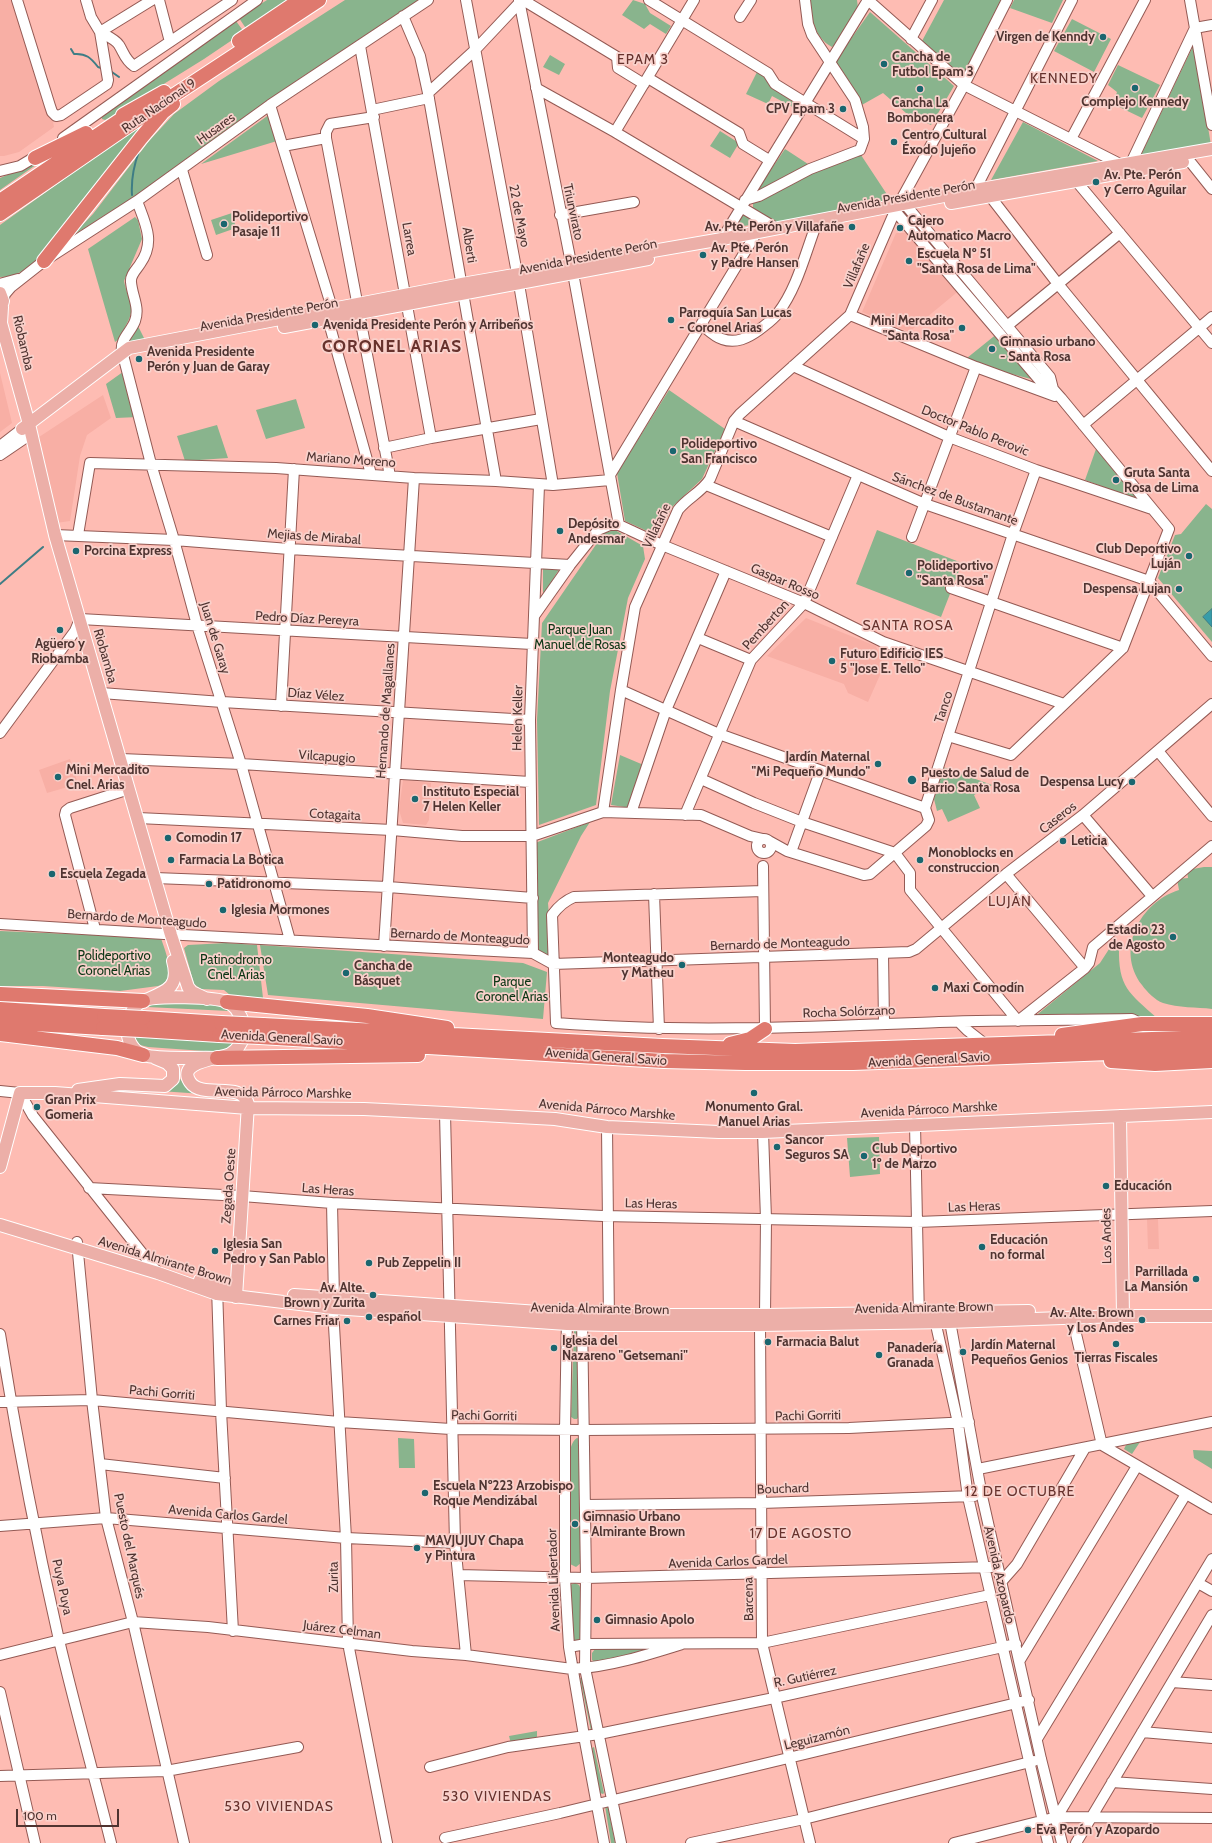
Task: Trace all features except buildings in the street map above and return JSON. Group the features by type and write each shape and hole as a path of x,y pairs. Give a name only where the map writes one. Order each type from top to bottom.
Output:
{"highway":[{"name":"Ruta Nacional 9","path":"0,201 72,151 164,92 300,0"},
{"name":"Ruta Nacional 9","path":"0,214 319,0"},
{"path":"44,261 163,112 214,74 240,52"},
{"path":"35,158 108,122 164,92"},
{"path":"0,994 145,1000"},
{"path":"227,1002 405,1020 502,1038"},
{"name":"Avenida General Savio","path":"0,1010 103,1022"},
{"name":"Avenida General Savio","path":"0,1022 103,1022 261,1031 502,1038 705,1048 819,1051 985,1044 1018,1050 1212,1049"},
{"path":"1018,1050 1074,1032 1142,1024 1212,1024"},
{"path":"705,1048 742,1042 765,1028"},
{"name":"Avenida General Savio","path":"261,1031 525,1052 664,1061 745,1063 853,1063 1212,1037"},
{"path":"0,1034 117,1048 147,1056"},
{"path":"1018,1050 1155,1064 1212,1061"},
{"path":"217,1058 525,1052"}],"main road":[{"name":"Avenida Presidente Perón","path":"27,431 128,348 754,236 983,192 1075,178 1186,158 1212,149"},
{"name":"Avenida Presidente Perón","path":"1075,178 1126,164 1212,157"},
{"name":"Avenida Presidente Perón","path":"902,207 983,192"},
{"name":"Avenida Presidente Perón","path":"572,269 722,238 754,236 776,228 816,224"},
{"name":"Riobamba","path":"1,303 1,323 27,431 76,624 123,791 168,934 188,987 192,992 207,999"},
{"name":"Riobamba","path":"0,341 56,535 76,624 101,693 121,759 155,878 168,934 175,969 174,980 165,992 145,1000"},
{"path":"55,1094 114,1085 160,1086 169,1084 174,1077 173,1068 167,1063 147,1056 131,1044 128,1032 128,1022 132,1011 145,1000 171,998 207,999 227,1002 237,1010 241,1016 244,1033 241,1043 237,1049 229,1054 191,1066 188,1073 191,1082 197,1088 242,1094 247,1100 248,1108"},
{"path":"147,1056 217,1058"},
{"path":"0,1167 20,1093"},
{"name":"Avenida Párroco Marshke","path":"20,1093 55,1094 248,1108 364,1108 555,1119 607,1127 763,1132 915,1124 1212,1112"},
{"name":"Zegada Oeste","path":"236,1293 248,1108"},
{"name":"Los Andes","path":"1120,1116 1123,1312"},
{"name":"Avenida Almirante Brown","path":"0,1217 78,1246 158,1273 217,1289 236,1293 334,1303 582,1320 1072,1317 1123,1312 1212,1316"},
{"name":"Avenida Almirante Brown","path":"0,1224 149,1264 217,1289"},
{"name":"Avenida Almirante Brown","path":"949,1317 1212,1309"}],"street":[{"path":"17,0 52,112 56,116 61,115 93,95 107,84 108,80 100,32 91,17 86,0"},
{"path":"100,32 152,0"},
{"path":"159,0 166,44 173,59"},
{"path":"0,171 20,166 35,158 257,0"},
{"name":"Husares","path":"20,278 137,201 182,170 270,105 428,0"},
{"name":"22 de Mayo","path":"466,0 518,279 552,485"},
{"path":"649,0 768,73 775,84 864,139"},
{"path":"615,132 694,0"},
{"path":"740,17 751,0"},
{"path":"743,204 810,169 857,152 860,150 864,139 863,127 856,100 835,72 830,61 812,35 807,20 805,0"},
{"path":"722,238 868,0 964,85 1126,164 1195,28"},
{"path":"911,39 932,0"},
{"name":"Villafañe","path":"603,812 635,607 678,510 684,502 706,485 734,421 850,315 902,207 1007,0"},
{"path":"1072,0 1016,110 983,192 1212,471"},
{"path":"1071,138 1144,0"},
{"path":"1190,0 1209,86 1212,125"},
{"path":"100,32 116,42 124,57 134,66 229,1"},
{"path":"390,476 326,138 326,132 330,124 429,96 521,1 617,57 618,68 646,81 739,134 743,144 769,160"},
{"name":"Triunvirato","path":"521,1 536,88 560,215 572,269 619,525"},
{"name":"Alberti","path":"403,16 420,56 429,96 496,481"},
{"path":"1195,28 1212,25"},
{"name":"Larrea","path":"360,46 431,438"},
{"path":"536,88 743,204 776,228"},
{"path":"93,95 100,111"},
{"path":"270,105 283,146 371,474"},
{"path":"283,146 326,138"},
{"path":"1186,158 1212,189"},
{"path":"182,170 207,255"},
{"path":"1075,178 1212,343"},
{"path":"123,351 135,321 137,311 131,281 132,275 145,258 149,245 148,230 137,201"},
{"path":"560,215 634,202"},
{"path":"902,207 1007,326 1050,378 1053,389"},
{"path":"902,207 1042,383 1053,389 1061,398 1169,529 1123,648 1011,755 948,736"},
{"path":"702,325 720,338 732,341 748,337 767,324 778,314 785,301 795,280 816,224"},
{"path":"1007,326 1120,233"},
{"path":"610,477 754,236"},
{"path":"0,284 20,278"},
{"path":"1,303 7,291 20,278"},
{"path":"850,315 976,367 1061,398"},
{"path":"1083,424 1212,317"},
{"name":"Juan de Garay","path":"123,351 151,464 174,540 197,625 241,764 256,824 290,940"},
{"name":"Doctor Pablo Perovic","path":"793,366 949,437 1036,470 1152,509"},
{"path":"912,537 976,367"},
{"path":"384,448 431,438 541,419"},
{"name":"Sánchez de Bustamante","path":"734,421 924,504 1149,581"},
{"name":"Avenida Presidente Perón","path":"0,446 27,431"},
{"name":"Avenida Presidente Perón","path":"0,455 27,431"},
{"name":"Mariano Moreno","path":"78,535 90,463 294,469 414,478 552,485 610,477"},
{"path":"281,706 294,469"},
{"name":"Tanco","path":"789,851 859,875 870,874 926,826 929,820 925,808 1013,534 1036,470"},
{"name":"Pemberton","path":"685,815 751,660 804,603 858,475"},
{"name":"Hernando de Magallanes","path":"384,946 414,478"},
{"name":"Helen Keller","path":"533,953 530,720 539,484"},
{"path":"706,485 832,537"},
{"path":"534,616 570,565 598,530 619,525"},
{"name":"Gaspar Rosso","path":"619,525 662,545 804,603 883,642 1064,704"},
{"name":"Mejias de Mirabal","path":"56,535 174,540 289,549 570,565"},
{"path":"631,814 666,710 726,571"},
{"path":"1149,581 1212,656"},
{"path":"951,588 1123,648"},
{"path":"0,723 76,624"},
{"path":"0,732 76,624"},
{"name":"Pedro Díaz Pereyra","path":"76,624 197,625 404,638 532,644"},
{"path":"698,638 751,660"},
{"path":"621,690 719,734 820,772 925,808"},
{"name":"Díaz Vélez","path":"101,693 281,706 530,720"},
{"name":"Caseros","path":"916,949 1006,874 1083,815 1212,704"},
{"path":"1158,751 1212,816"},
{"name":"Vilcapugio","path":"121,759 241,764 530,782"},
{"path":"789,851 802,822 820,772"},
{"path":"701,779 754,804 802,822 895,853 910,873 910,890 1018,1021 1085,968 1089,962 1093,947 1212,846"},
{"path":"95,929 65,815 66,811 70,808 123,791"},
{"path":"603,812 701,815 750,836 766,840 789,851"},
{"name":"Cotagaita","path":"138,818 392,830 462,836 532,836 603,812"},
{"path":"1083,815 1152,896"},
{"path":"750,836 763,851 789,851"},
{"path":"765,1028 763,851 758,842 766,840"},
{"path":"1006,874 1085,968"},
{"path":"155,878 388,887 532,898"},
{"path":"553,964 552,915 558,907 574,897 763,891"},
{"path":"654,894 659,1029"},
{"name":"Bernardo de Monteagudo","path":"0,924 533,953 553,964 656,962 908,952 916,949"},
{"path":"883,953 884,1024"},
{"name":"Rocha Solórzano","path":"553,964 556,1023 659,1029 765,1028 959,1022 1132,1019 1142,1024"},
{"path":"959,1022 971,1034 985,1044"},
{"name":"Avenida Párroco Marshke","path":"0,1091 20,1093"},
{"path":"20,1093 32,1116 149,1264 158,1273"},
{"path":"446,1113 449,1209 451,1428 455,1543 466,1655"},
{"path":"915,1124 919,1317"},
{"path":"607,1127 609,1320"},
{"name":"Barcena","path":"763,1132 766,1219 761,1429 762,1643 810,1843"},
{"name":"Las Heras","path":"89,1188 242,1196 332,1203 609,1216 917,1222 1212,1211"},
{"name":"Zurita","path":"332,1203 334,1303 346,1538 348,1643 387,1843"},
{"name":"Puesto del Marqués","path":"78,1246 92,1400 106,1518 133,1622 166,1771 184,1843"},
{"path":"217,1289 221,1412 233,1630"},
{"name":"Avenida Azopardo","path":"934,1317 958,1424 968,1497 1028,1762 1048,1843"},
{"name":"Avenida Azopardo","path":"949,1317 982,1496 1029,1700 1041,1759 1057,1818 1062,1843"},
{"path":"1072,1317 1102,1445 1212,1509"},
{"name":"Avenida Libertador","path":"567,1319 565,1578 569,1647 604,1843"},
{"path":"582,1320 586,1578 585,1668 621,1843"},
{"name":"Puya Puya","path":"0,1334 11,1402 34,1523 59,1641 111,1843"},
{"name":"Pachi Gorriti","path":"0,1402 92,1400 339,1422 451,1428 584,1430 849,1428 958,1424 969,1422"},
{"path":"978,1469 1212,1422"},
{"path":"1002,1581 1017,1564 1085,1448"},
{"path":"100,1464 225,1478"},
{"path":"1020,1660 1137,1466"},
{"path":"1037,1739 1186,1494"},
{"name":"Bouchard","path":"585,1505 761,1503 982,1496"},
{"name":"Avenida Carlos Gardel","path":"0,1526 106,1518 346,1538 455,1543"},
{"path":"1057,1818 1212,1559"},
{"name":"Avenida Carlos Gardel","path":"458,1575 586,1578 998,1567"},
{"path":"1198,1583 1212,1591"},
{"name":"Juárez Celman","path":"569,1647 586,1644 762,1643 990,1595"},
{"path":"1076,1843 1212,1615"},
{"name":"Juárez Celman","path":"0,1655 133,1622 233,1630 412,1651 466,1655 572,1669 585,1668 682,1644"},
{"name":"R. Gutiérrez","path":"430,1767 508,1748 599,1734 774,1698 1016,1644"},
{"path":"1172,1682 1212,1685"},
{"path":"0,1692 35,1843"},
{"name":"Leguizamón","path":"445,1838 789,1759 1029,1700"},
{"path":"1142,1732 1212,1738"},
{"path":"0,1776 166,1771 298,1747"},
{"path":"691,1843 804,1819 1041,1759"},
{"path":"1112,1782 1212,1789"},
{"path":"954,1843 1057,1818 1212,1818"}],"shaded area":[{"path":"0,0 18,0 50,106 54,127 19,152 4,156 0,156"},
{"name":"Escuela Nº 51 \"Santa Rosa de Lima\"","path":"896,233 907,233 961,289 909,332 862,312"},
{"path":"0,373 12,423 0,432"},
{"path":"103,395 111,418 87,435 80,456 70,521 56,523 39,437"},
{"name":"Futuro Edificio IES 5 \"Jose E. Tello\"","path":"806,618 876,646 884,666 868,702 848,693 844,684 767,656"},
{"name":"Mini Mercadito Cnel. Arias","path":"70,759 78,784 47,793 39,770"},
{"name":"Instituto Especial 7 Helen Keller","path":"403,780 431,783 429,820 426,825 403,823 399,810"},
{"path":"1147,1219 1158,1219 1159,1249 1148,1249"}],"green space":[{"path":"267,0 291,0 247,30 239,18"},
{"path":"345,0 419,0 302,77 143,191 72,236 93,214 149,141 174,114 219,81"},
{"path":"633,0 645,4 650,13 671,26 666,34 650,24 644,29 622,15"},
{"path":"809,0 857,0 858,8 838,43 832,47 821,38 815,27"},
{"path":"944,0 1002,0 963,78 922,41"},
{"path":"1014,0 1063,0 1052,23 1010,8"},
{"path":"870,12 954,86 931,125 906,113 883,93 860,106 833,64"},
{"path":"1072,19 1111,39 1094,72 1054,51"},
{"path":"236,21 244,32 204,59 109,118 105,120 102,119 102,115"},
{"path":"1194,44 1211,145 1140,157"},
{"path":"550,55 565,64 559,75 543,67"},
{"name":"Complejo Kennedy","path":"1118,65 1160,85 1142,118 1113,104 1117,92 1108,85"},
{"path":"757,72 802,103 798,110 772,96 768,104 746,94"},
{"path":"270,114 277,141 201,164"},
{"path":"151,117 37,260 20,272 11,276 0,277 0,225"},
{"path":"1023,122 1098,161 991,180"},
{"path":"720,131 739,143 730,158 710,146"},
{"path":"785,149 808,164 753,196"},
{"path":"861,155 892,202 781,224 753,209 753,203 796,180 847,159"},
{"path":"43,160 0,190 0,178"},
{"path":"741,210 763,223 731,228"},
{"name":"Polideportivo Pasaje 11","path":"232,213 236,228 216,235 211,220"},
{"path":"135,217 138,220 142,239 124,281 131,305 131,315 122,335 115,342 88,249"},
{"path":"137,324 145,340 128,343"},
{"path":"998,333 1035,377 1031,379 1000,371 967,358"},
{"path":"127,369 138,417 116,418 106,384"},
{"name":"Polideportivo San Francisco","path":"669,390 725,429 702,479 672,507 658,536 625,521 617,473"},
{"path":"296,399 305,428 266,439 256,410"},
{"path":"217,425 228,458 185,461 177,436"},
{"path":"1096,449 1138,500 1085,480"},
{"name":"Club Deportivo Luján","path":"1206,504 1212,509 1212,642 1158,578 1175,535 1181,534"},
{"name":"Parque Juan Manuel de Rosas","path":"615,530 643,546 645,559 628,598 610,691 596,805 539,825 537,720 542,623 604,533"},
{"name":"Polideportivo \"Santa Rosa\"","path":"877,530 962,563 941,617 856,584"},
{"path":"543,566 560,568 543,595"},
{"path":"620,755 646,766 631,808 611,805"},
{"path":"943,767 992,785 974,795 980,808 948,822 942,809 937,811 934,799"},
{"path":"590,822 581,836 548,903 552,957 532,950 535,843"},
{"name":"Estadio 23 de Agosto","path":"1212,867 1212,1009 1175,1006 1157,1000 1142,985 1134,971 1131,957 1132,943 1136,929 1143,916 1153,905 1165,896 1179,890 1177,879 1188,878 1187,870"},
{"name":"Polideportivo Coronel Arias","path":"0,931 161,938 169,965 168,978 164,983 158,986 120,991 43,986 0,986"},
{"name":"Patinodromo Cnel. Arias","path":"226,943 257,945 263,998 230,995 224,990 201,989 194,984 184,948 188,945"},
{"path":"1116,943 1119,947 1119,961 1123,980 1127,988 1139,1002 1157,1018 1127,1015 1033,1018 1100,963 1111,946"},
{"name":"Parque Coronel Arias","path":"260,945 523,963 547,972 543,1019 268,995"},
{"path":"201,1002 228,1008 229,1011 147,1007 149,1003"},
{"path":"134,1037 233,1043 226,1050 218,1052 148,1047 140,1045"},
{"path":"179,1077 186,1088 203,1094 145,1090"},
{"name":"Club Deportivo 1º de Marzo","path":"879,1137 880,1174 850,1177 847,1138"},
{"path":"574,1329 578,1330 579,1416 577,1419 571,1417"},
{"path":"398,1438 414,1439 415,1468 399,1468"},
{"path":"577,1438 580,1439 581,1563 576,1567 570,1564 569,1479 570,1451 573,1442"},
{"path":"1136,1441 1140,1442 1132,1454 1124,1449 1127,1443"},
{"path":"1193,1450 1212,1451 1212,1469 1194,1458"},
{"path":"575,1583 579,1585 581,1589 581,1640 576,1641 573,1639 570,1585"},
{"path":"595,1649 657,1649 595,1662 592,1660 592,1653"},
{"path":"580,1678 583,1678 593,1730 591,1731"},
{"path":"537,1731 537,1740 511,1744 509,1736"},
{"path":"594,1747 603,1794 600,1793 592,1748"},
{"path":"605,1806 608,1807 615,1843 611,1843"}],"water":[{"path":"1212,609 1212,627 1203,617"}],"waterway":[{"path":"71,49 74,54 82,54 88,57 101,68"},
{"path":"109,70 119,77"},
{"path":"132,195 133,173 139,151"},
{"path":"0,584 43,547"}],"place":[{"name":"Virgen de Kenndy","path":"1103,37"},
{"name":"Cancha de Futbol Epam 3","path":"884,64"},
{"name":"Complejo Kennedy","path":"1135,88"},
{"name":"Cancha La Bombonera","path":"920,89"},
{"name":"CPV Epam 3","path":"843,109"},
{"name":"Centro Cultural Éxodo Jujeño","path":"894,142"},
{"name":"Av. Pte. Perón y Cerro Aguilar","path":"1096,182"},
{"name":"Polideportivo Pasaje 11","path":"224,224"},
{"name":"Av. Pte. Perón y Villafañe","path":"852,227"},
{"name":"Cajero Automatico Macro","path":"900,228"},
{"name":"Av. Pte. Perón y Padre Hansen","path":"703,255"},
{"name":"Escuela Nº 51 \"Santa Rosa de Lima\"","path":"909,261"},
{"name":"Parroquía San Lucas - Coronel Arias","path":"671,320"},
{"name":"Avenida Presidente Perón y Arribeños","path":"315,325"},
{"name":"Mini Mercadito \"Santa Rosa\"","path":"962,328"},
{"name":"Gimnasio urbano - Santa Rosa","path":"992,349"},
{"name":"Avenida Presidente Perón y Juan de Garay","path":"139,359"},
{"name":"Polideportivo San Francisco","path":"673,451"},
{"name":"Gruta Santa Rosa de Lima","path":"1116,480"},
{"name":"Depósito Andesmar","path":"560,531"},
{"name":"Porcina Express","path":"76,551"},
{"name":"Club Deportivo Luján","path":"1189,556"},
{"name":"Polideportivo \"Santa Rosa\"","path":"909,573"},
{"name":"Despensa Lujan","path":"1179,589"},
{"name":"Agüero y Riobamba","path":"60,630"},
{"name":"Futuro Edificio IES 5 \"Jose E. Tello\"","path":"832,661"},
{"name":"Jardín Maternal \"Mi Pequeño Mundo\"","path":"878,764"},
{"name":"Mini Mercadito Cnel. Arias","path":"58,777"},
{"name":"Puesto de Salud de Barrio Santa Rosa","path":"912,780"},
{"name":"Despensa Lucy","path":"1132,782"},
{"name":"Instituto Especial 7 Helen Keller","path":"415,799"},
{"name":"Comodin 17","path":"168,838"},
{"name":"Leticia","path":"1063,841"},
{"name":"Farmacia La Botica","path":"171,860"},
{"name":"Monoblocks en construccion","path":"920,860"},
{"name":"Escuela Zegada","path":"52,874"},
{"name":"Patidronomo","path":"209,884"},
{"name":"Iglesia Mormones","path":"223,910"},
{"name":"Estadio 23 de Agosto","path":"1173,937"},
{"name":"Monteagudo y Matheu","path":"682,965"},
{"name":"Cancha de Básquet","path":"346,973"},
{"name":"Maxi Comodín","path":"935,988"},
{"name":"Monumento Gral. Manuel Arias","path":"754,1093"},
{"name":"Gran Prix Gomeria","path":"37,1107"},
{"name":"Sancor Seguros SA","path":"777,1147"},
{"name":"Club Deportivo 1º de Marzo","path":"864,1156"},
{"name":"Educación","path":"1106,1186"},
{"name":"Educación no formal","path":"982,1247"},
{"name":"Iglesia San Pedro y San Pablo","path":"215,1251"},
{"name":"Pub Zeppelin II","path":"369,1263"},
{"name":"Parrillada La Mansión","path":"1196,1279"},
{"name":"Av. Alte. Brown y Zurita","path":"373,1295"},
{"name":"español","path":"369,1317"},
{"name":"Av. Alte. Brown y Los Andes","path":"1142,1320"},
{"name":"Carnes Friar","path":"347,1321"},
{"name":"Farmacia Balut","path":"768,1342"},
{"name":"Tierras Fiscales","path":"1116,1344"},
{"name":"Iglesia del Nazareno \"Getsemani\"","path":"554,1348"},
{"name":"Jardín Maternal Pequeños Genios","path":"963,1352"},
{"name":"Panadería Granada","path":"879,1355"},
{"name":"Escuela Nº223 Arzobispo Roque Mendizábal","path":"425,1493"},
{"name":"Gimnasio Urbano - Almirante Brown","path":"575,1524"},
{"name":"MAVJUJUY Chapa y Pintura","path":"417,1548"},
{"name":"Gimnasio Apolo","path":"597,1620"},
{"name":"Eva Perón y Azopardo","path":"1028,1830"}],"district":[{"name":"EPAM 3","path":"643,60"},
{"name":"KENNEDY","path":"1064,79"},
{"name":"CORONEL ARIAS","path":"392,347"},
{"name":"SANTA ROSA","path":"908,626"},
{"name":"LUJÁN","path":"1010,902"},
{"name":"12 DE OCTUBRE","path":"1020,1492"},
{"name":"17 DE AGOSTO","path":"801,1534"},
{"name":"530 VIVIENDAS","path":"497,1797"},
{"name":"530 VIVIENDAS","path":"279,1807"}]}
